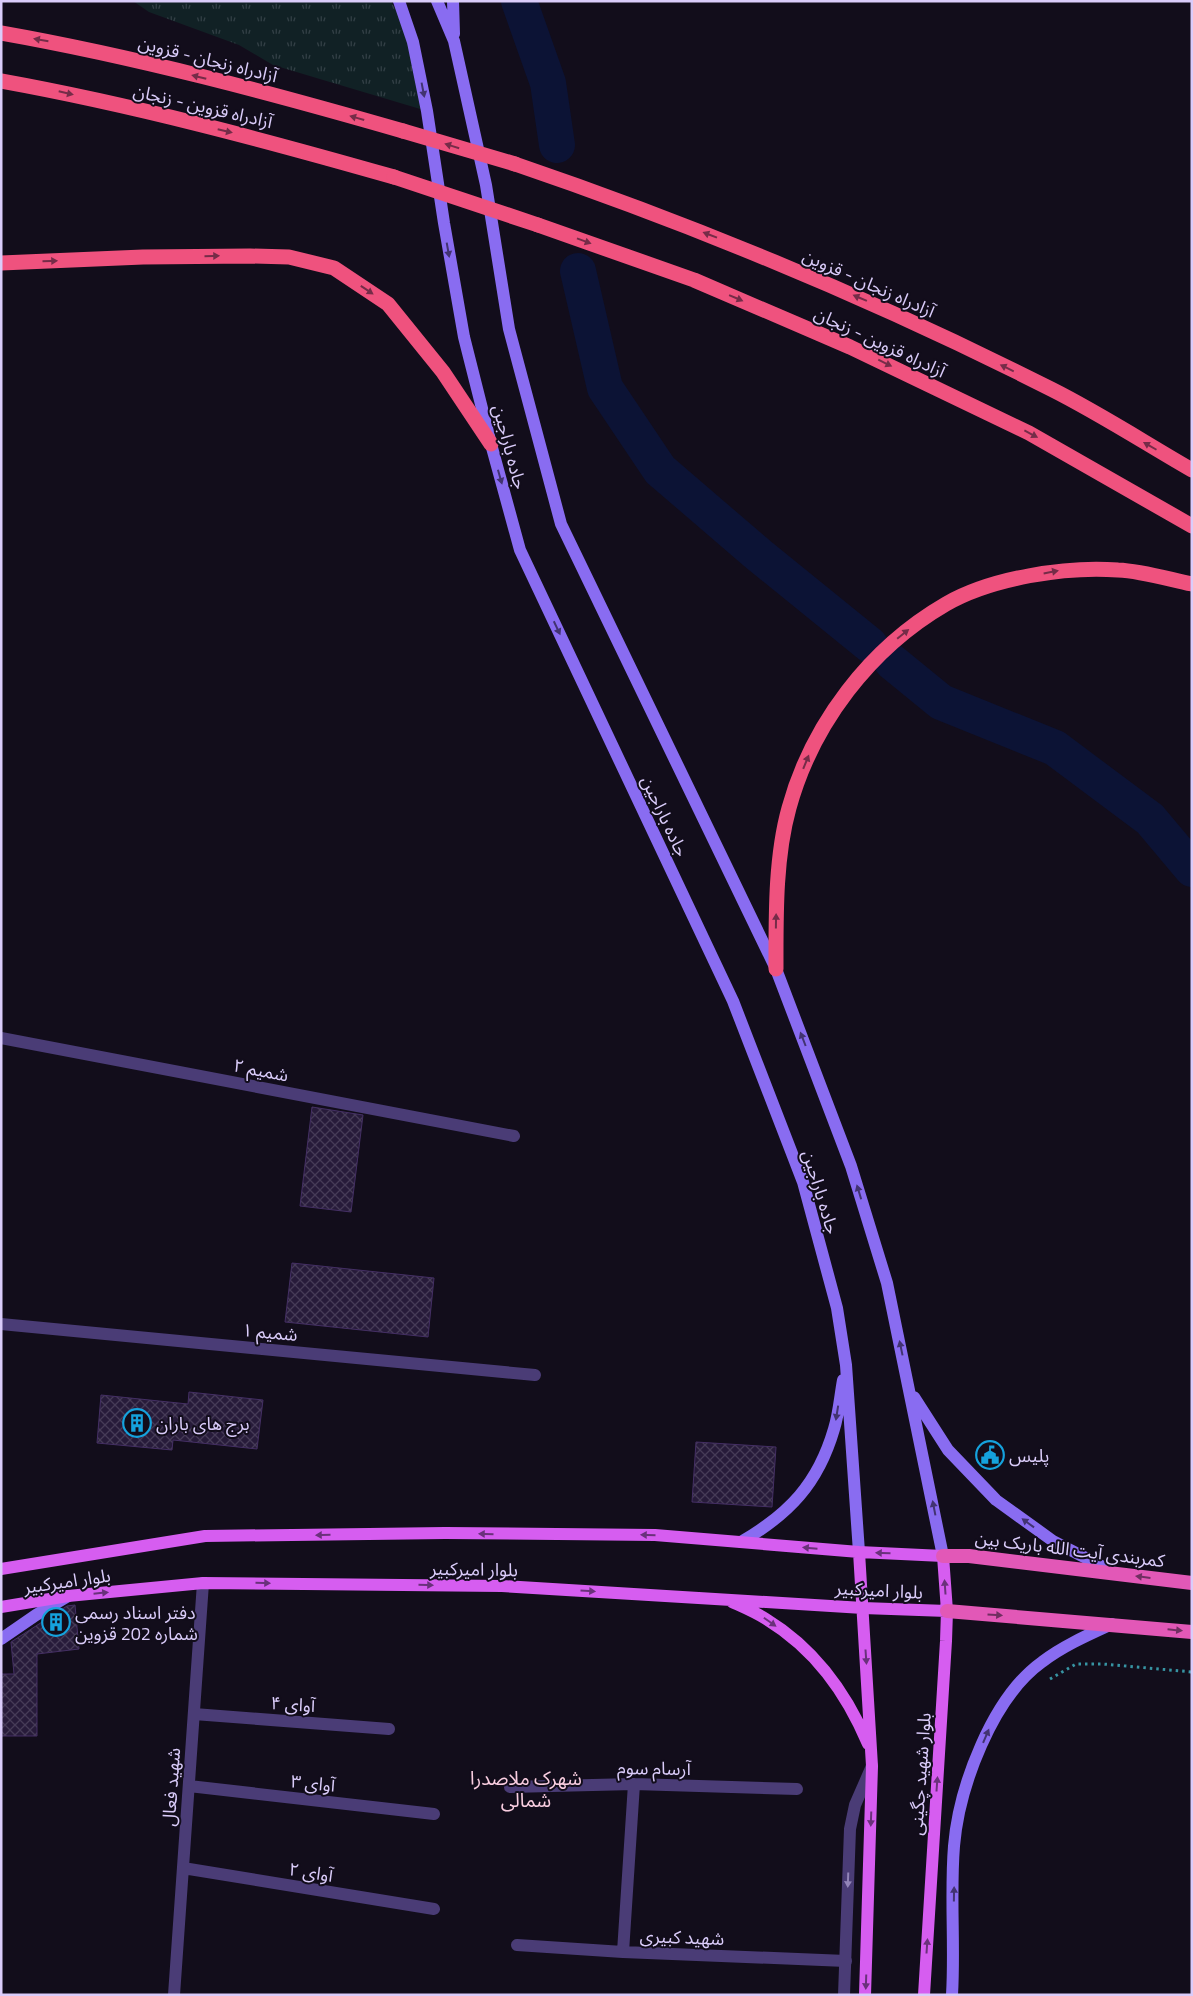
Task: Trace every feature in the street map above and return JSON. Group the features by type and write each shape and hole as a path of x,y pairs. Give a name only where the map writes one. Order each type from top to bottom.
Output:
{"highway":[{"name":"آزادراه زنجان - قزوین","path":"1,33 68,45 276,95 403,131 515,164 713,236 867,300 1053,390 1192,470"},
{"name":"آزادراه قزوین - زنجان","path":"1,81 57,91 266,140 394,177 694,280 850,347 1029,433 1192,526"},
{"path":"1,263 144,257 250,256 289,257 334,268 388,304 443,372 490,444"},
{"path":"776,969 776,916 783,838 789,809 800,776 813,744 838,704 870,664 902,633 947,603 998,582 1058,570 1118,570 1192,584"},
{"name":"کمربندی آیت الله باریک بین","path":"943,1556 969,1556 1192,1583"},
{"path":"947,1611 1192,1632"}],"main road":[{"name":"جاده باراجین","path":"390,1 413,42"},
{"name":"جاده باراجین","path":"400,1 413,42 427,111 464,337 490,444 520,550 737,1010 803,1182 837,1308 846,1365 863,1608"},
{"name":"جاده باراجین","path":"437,1 454,41 486,185 509,328 561,524 776,969 854,1175 887,1283 943,1556"},
{"name":"جاده باراجین","path":"453,1 454,41"},
{"path":"741,1542 767,1527 790,1507 810,1483 825,1456 835,1427 846,1365"},
{"path":"910,1391 948,1450 996,1500 1053,1542 1116,1574"},
{"name":"بلوار امیرکبیر","path":"1,1569 205,1536 445,1533 645,1535 859,1552 943,1556"},
{"name":"بلوار شهید چگینی","path":"924,1995 947,1611 943,1556"},
{"name":"بلوار امیرکبیر","path":"1,1607 68,1596 203,1582 502,1586 863,1608 947,1611"},
{"path":"1,1639 16,1627 68,1596"},
{"path":"727,1600 766,1619 801,1645 831,1677 855,1713 872,1760"},
{"path":"863,1608 872,1760 865,1995"},
{"path":"952,1995 954,1846 962,1796 993,1719 1015,1687 1040,1663 1072,1642 1112,1624"}],"street":[{"name":"شمیم ۲","path":"1,1038 514,1136"},
{"name":"شمیم ۱","path":"1,1324 535,1375"},
{"name":"شهید فعال","path":"174,1995 203,1582"},
{"name":"آوای ۴","path":"194,1714 389,1729"},
{"path":"844,1995 850,1829 856,1805 872,1760"},
{"path":"623,1952 634,1784"},
{"name":"آرسام سوم","path":"510,1787 634,1784 797,1789"},
{"name":"آوای ۳","path":"189,1786 434,1814"},
{"name":"آوای ۲","path":"182,1868 434,1910"},
{"name":"شهید کبیری","path":"517,1945 623,1952 846,1961"}],"path":[{"path":"1043,1682 1076,1664 1103,1664 1192,1672"}],"green space":[{"path":"133,1 391,1 413,42 427,111 273,65 239,45 149,12"}],"building":[{"path":"312,1107 363,1115 351,1212 300,1206"},
{"path":"292,1263 434,1278 428,1337 285,1322"},
{"path":"189,1392 263,1400 257,1449 173,1440 172,1450 97,1443 101,1395 188,1404"},
{"path":"696,1442 776,1447 772,1507 692,1502"},
{"path":"75,1605 79,1649 37,1654 37,1736 1,1736 1,1674 14,1674 11,1642 67,1606"}],"waterway":[{"path":"519,1 548,83 557,145"},
{"path":"578,271 605,388 660,470 759,555 870,645"},
{"path":"892,662 941,702 1055,748 1150,819 1192,869"}],"place":[{"name":"برج های باران","path":"137,1423"},
{"name":"پلیس","path":"990,1455"},
{"name":"دفتر اسناد رسمی شماره 202 قزوین","path":"56,1622"}],"district":[{"name":"شهرک ملاصدرا شمالی","path":"526,1788"}]}
